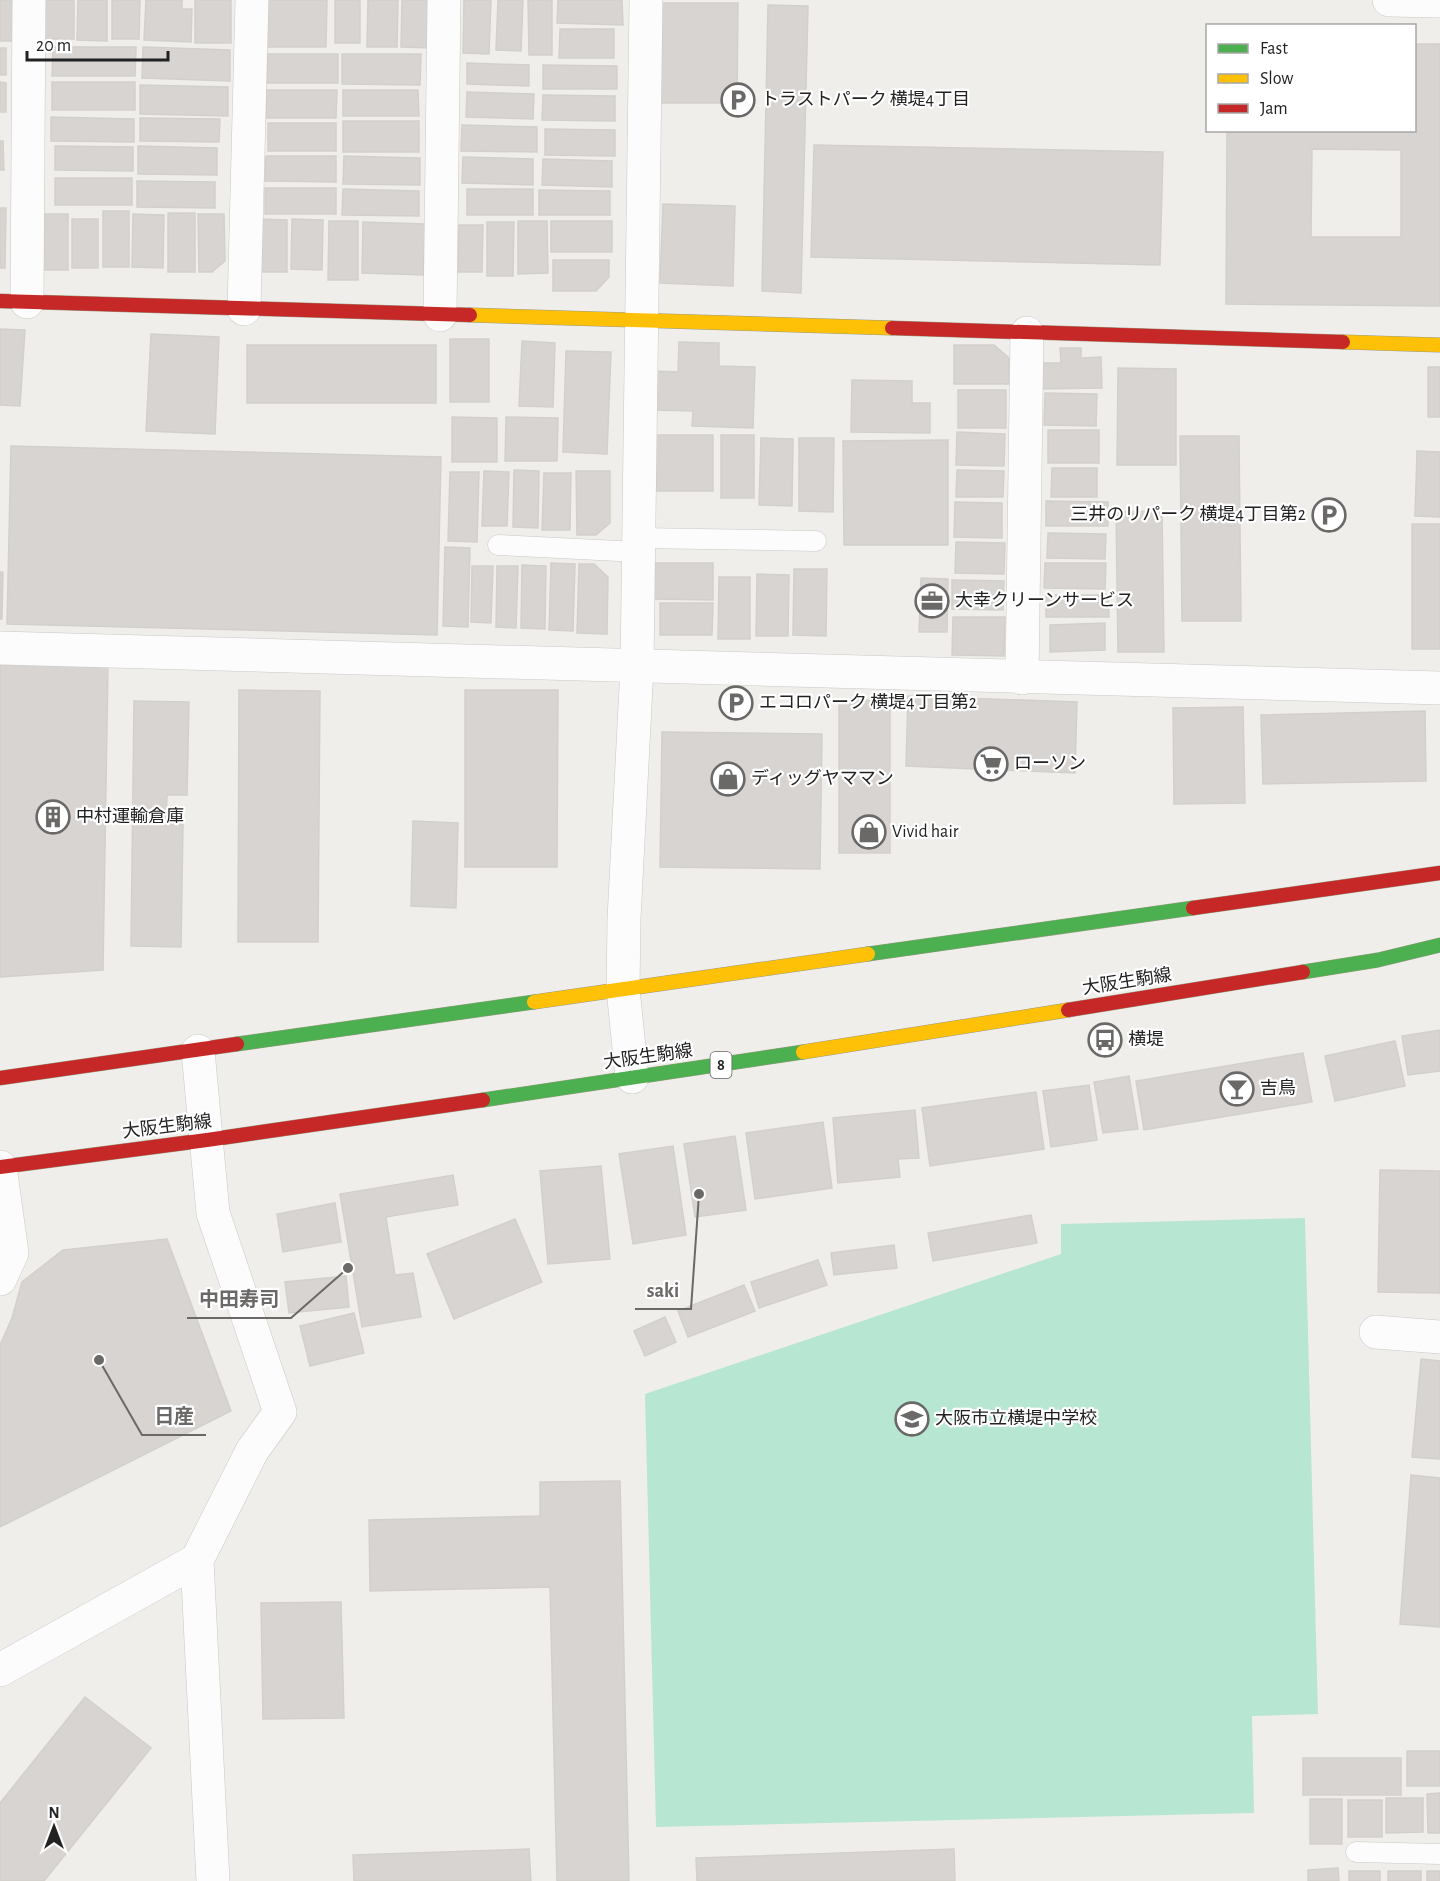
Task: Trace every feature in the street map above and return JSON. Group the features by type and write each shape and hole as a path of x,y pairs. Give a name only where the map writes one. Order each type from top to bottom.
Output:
{"main road":[{"path":"13,302 1440,345"},
{"path":"0,1078 1440,873"},
{"name":"大阪生駒線","path":"0,1167 207,1140 735,1063 1378,960 1440,945"}],"street":[{"path":"13,302 28,0"},
{"path":"244,309 252,0"},
{"path":"440,315 444,0"},
{"path":"632,1077 623,989 624,919 637,667 646,0"},
{"path":"1389,0 1440,1"},
{"path":"1022,678 1028,333"},
{"path":"0,648 1440,688"},
{"path":"198,1051 213,1213 280,1412 252,1451 196,1560 213,1881"},
{"path":"0,1167 12,1253 0,1278"},
{"path":"1376,1332 1440,1337"},
{"path":"0,1670 196,1560"}],"lane":[{"path":"498,545 816,541"},
{"path":"1356,1852 1440,1854"}],"green space":[{"path":"1305,1218 1318,1714 1252,1716 1254,1813 656,1827 645,1394 1061,1254 1061,1224"}],"building":[{"path":"0,0 19,0 19,41 0,41"},
{"path":"44,0 74,0 74,39 44,39"},
{"path":"78,0 107,0 107,41 77,40"},
{"path":"112,0 140,0 139,39 112,39"},
{"path":"146,0 182,0 182,9 192,9 191,42 144,40"},
{"path":"195,0 231,0 231,43 195,43"},
{"path":"267,0 327,0 326,47 267,47"},
{"path":"335,0 360,0 360,43 335,43"},
{"path":"368,0 398,0 397,47 367,47"},
{"path":"402,0 430,0 430,48 401,47"},
{"path":"464,0 491,0 489,54 463,53"},
{"path":"498,0 523,0 521,51 496,50"},
{"path":"528,0 552,0 552,55 529,55"},
{"path":"558,0 622,0 623,25 557,23"},
{"path":"660,3 738,3 737,103 660,103"},
{"path":"768,5 808,6 801,293 762,291"},
{"path":"560,29 614,29 614,58 559,58"},
{"path":"1416,44 1440,44 1440,306 1226,304 1227,132 1416,132","holes":["1312,149 1401,150 1401,237 1311,237"]},
{"path":"53,47 136,47 135,76 52,76"},
{"path":"143,47 230,50 230,81 142,78"},
{"path":"0,48 6,48 6,75 0,75"},
{"path":"267,54 338,54 338,83 267,83"},
{"path":"342,54 421,54 420,85 342,84"},
{"path":"467,63 529,65 529,86 467,84"},
{"path":"543,65 617,66 617,89 543,89"},
{"path":"0,82 6,83 6,112 0,112"},
{"path":"52,82 135,82 135,110 52,110"},
{"path":"140,85 228,87 228,116 140,114"},
{"path":"266,90 337,90 336,118 266,118"},
{"path":"343,90 418,90 419,116 343,116"},
{"path":"467,92 534,94 533,119 466,117"},
{"path":"543,95 615,96 615,121 542,120"},
{"path":"51,117 134,119 134,142 51,141"},
{"path":"140,118 220,119 219,142 140,141"},
{"path":"343,121 419,121 419,152 343,152"},
{"path":"268,123 336,123 336,151 268,151"},
{"path":"462,125 537,127 537,152 461,151"},
{"path":"545,129 615,130 615,156 545,155"},
{"path":"0,141 3,141 4,170 0,170"},
{"path":"814,145 1163,152 1160,265 811,257"},
{"path":"55,146 133,147 133,171 55,170"},
{"path":"138,146 217,148 217,175 138,174"},
{"path":"266,156 336,156 336,182 265,181"},
{"path":"344,156 420,158 420,185 343,184"},
{"path":"463,157 533,159 533,185 462,183"},
{"path":"543,159 612,161 612,187 542,185"},
{"path":"55,178 132,178 132,205 55,205"},
{"path":"137,181 215,182 215,208 137,207"},
{"path":"265,188 336,188 336,214 265,214"},
{"path":"343,189 419,191 419,216 342,215"},
{"path":"467,189 533,189 533,215 467,215"},
{"path":"539,190 610,191 610,215 539,215"},
{"path":"663,204 735,206 733,286 660,283"},
{"path":"0,208 6,208 5,268 0,268"},
{"path":"103,211 129,211 129,267 103,267"},
{"path":"168,213 195,213 195,272 168,272"},
{"path":"44,214 68,214 68,270 43,270"},
{"path":"133,214 164,215 163,268 132,267"},
{"path":"198,214 224,214 225,261 212,272 199,272"},
{"path":"72,219 98,219 98,268 72,268"},
{"path":"258,219 287,220 287,272 258,272"},
{"path":"292,219 323,220 322,270 291,269"},
{"path":"329,221 358,221 358,280 328,280"},
{"path":"518,221 547,221 548,273 518,274"},
{"path":"551,221 612,221 612,252 551,252"},
{"path":"363,222 425,224 424,275 362,273"},
{"path":"487,222 514,222 513,276 487,276"},
{"path":"459,225 483,225 482,272 458,272"},
{"path":"553,260 609,260 609,277 596,291 553,291"},
{"path":"0,329 25,330 20,406 0,405"},
{"path":"151,334 219,337 215,434 146,431"},
{"path":"450,339 489,339 489,402 450,402"},
{"path":"522,341 555,343 553,407 519,406"},
{"path":"679,342 719,343 719,366 755,367 753,428 692,426 693,411 654,410 655,371 678,372"},
{"path":"247,345 436,345 436,403 247,403"},
{"path":"954,345 994,345 1009,358 1009,384 954,384"},
{"path":"1060,348 1081,348 1081,358 1101,357 1102,388 1040,389 1040,363 1061,363"},
{"path":"566,351 611,352 607,454 563,452"},
{"path":"1428,367 1440,367 1440,417 1428,417"},
{"path":"1118,368 1176,369 1176,465 1117,465"},
{"path":"852,380 912,381 912,403 930,403 930,433 851,432"},
{"path":"958,390 1006,390 1006,428 958,428"},
{"path":"1045,393 1097,394 1096,426 1044,425"},
{"path":"452,417 497,418 497,462 452,462"},
{"path":"506,417 558,418 557,461 505,461"},
{"path":"1048,430 1099,430 1099,463 1048,463"},
{"path":"957,432 1005,434 1004,466 956,465"},
{"path":"654,435 713,435 713,491 654,491"},
{"path":"721,435 754,435 754,498 721,498"},
{"path":"1180,436 1239,436 1241,621 1182,621"},
{"path":"761,438 793,439 792,506 759,505"},
{"path":"799,438 834,438 833,512 799,511"},
{"path":"948,440 948,545 844,545 843,441"},
{"path":"11,446 441,457 437,635 7,624"},
{"path":"1417,451 1440,452 1440,517 1415,516"},
{"path":"1052,468 1097,468 1097,497 1051,497"},
{"path":"514,470 539,471 538,528 513,527"},
{"path":"957,470 1004,471 1003,497 956,497"},
{"path":"484,471 509,472 507,526 482,526"},
{"path":"576,471 610,471 610,523 596,535 577,535"},
{"path":"450,472 479,472 477,542 448,541"},
{"path":"544,473 571,473 570,530 542,530"},
{"path":"1046,501 1108,502 1108,526 1046,526"},
{"path":"955,502 1002,503 1002,538 954,537"},
{"path":"1162,511 1164,652 1118,652 1116,512"},
{"path":"1412,524 1440,524 1440,649 1412,649"},
{"path":"1048,533 1106,534 1105,559 1047,558"},
{"path":"956,542 1005,543 1004,574 955,573"},
{"path":"445,547 470,548 468,627 443,626"},
{"path":"551,563 575,564 573,631 549,630"},
{"path":"652,563 713,563 713,600 651,599"},
{"path":"1045,563 1106,563 1105,589 1044,588"},
{"path":"579,564 594,564 608,577 607,634 577,633"},
{"path":"522,565 546,566 545,629 521,628"},
{"path":"472,566 493,566 491,623 471,622"},
{"path":"497,566 518,566 516,628 496,627"},
{"path":"794,569 827,569 826,636 793,635"},
{"path":"0,572 3,572 2,619 0,619"},
{"path":"757,574 789,575 788,636 756,636"},
{"path":"719,577 750,577 750,639 718,639"},
{"path":"921,578 948,579 947,632 919,632"},
{"path":"952,580 1004,581 1003,610 952,609"},
{"path":"1046,595 1108,595 1109,617 1046,617"},
{"path":"660,603 713,603 712,635 660,635"},
{"path":"953,617 1005,617 1004,656 952,655"},
{"path":"1105,623 1105,650 1050,652 1050,625"},
{"name":"中村運輸倉庫","path":"0,661 108,663 103,970 0,977"},
{"path":"239,690 320,691 318,942 238,942"},
{"path":"465,690 558,690 557,867 465,867"},
{"path":"908,696 1077,702 1075,773 906,766"},
{"path":"839,700 890,700 890,853 839,853"},
{"path":"134,701 189,702 187,795 167,795 166,824 183,824 181,947 131,946"},
{"path":"1243,707 1245,803 1174,804 1173,708"},
{"path":"1425,711 1426,781 1263,784 1261,715"},
{"path":"662,732 822,734 820,869 660,867"},
{"path":"413,821 458,823 456,908 411,906"},
{"path":"1440,1030 1440,1071 1408,1075 1402,1036"},
{"path":"1395,1041 1405,1086 1335,1101 1325,1056"},
{"path":"1303,1053 1312,1102 1144,1130 1136,1081"},
{"path":"1129,1076 1138,1129 1103,1133 1094,1082"},
{"path":"1089,1085 1097,1140 1051,1147 1043,1091"},
{"path":"1036,1092 1044,1149 930,1166 922,1108"},
{"path":"915,1110 919,1158 898,1159 900,1177 838,1183 833,1118"},
{"path":"823,1122 832,1188 755,1199 746,1133"},
{"path":"735,1136 746,1210 695,1217 684,1144"},
{"path":"673,1146 686,1235 633,1244 619,1154"},
{"path":"601,1166 610,1259 548,1264 540,1171"},
{"path":"1380,1170 1440,1171 1440,1293 1378,1292"},
{"path":"453,1175 458,1205 386,1217 395,1275 413,1273 421,1317 362,1327 340,1194"},
{"path":"335,1203 341,1242 283,1252 277,1214"},
{"path":"1031,1215 1037,1243 933,1261 928,1233"},
{"path":"515,1219 542,1282 454,1319 427,1254"},
{"path":"167,1239 231,1411 0,1527 0,1345 12,1318 22,1282 63,1250"},
{"path":"894,1245 897,1268 834,1275 831,1253"},
{"path":"818,1260 827,1285 759,1308 751,1282"},
{"path":"346,1276 349,1307 289,1313 285,1282"},
{"path":"744,1285 755,1311 688,1337 678,1311"},
{"path":"354,1313 364,1353 310,1366 300,1326"},
{"path":"665,1317 676,1342 645,1356 634,1331"},
{"path":"1421,1359 1440,1361 1440,1459 1412,1457"},
{"path":"1411,1475 1440,1478 1440,1627 1400,1624"},
{"path":"620,1481 629,1881 557,1881 550,1587 370,1591 369,1520 540,1516 540,1482"},
{"path":"341,1602 344,1718 263,1719 261,1603"},
{"path":"85,1697 151,1748 44,1881 0,1881 0,1803"},
{"path":"1407,1751 1440,1751 1440,1786 1407,1786"},
{"path":"1303,1758 1401,1758 1401,1795 1303,1795"},
{"path":"1440,1793 1440,1833 1428,1833 1427,1794"},
{"path":"1386,1798 1423,1798 1423,1832 1386,1833"},
{"path":"1310,1799 1342,1799 1342,1844 1310,1844"},
{"path":"1348,1800 1382,1800 1382,1837 1348,1837"},
{"path":"529,1849 531,1881 354,1881 353,1855"},
{"path":"954,1849 955,1881 697,1881 696,1858"},
{"path":"1338,1868 1339,1881 1308,1881 1308,1870"},
{"path":"1349,1871 1380,1871 1380,1881 1349,1881"},
{"path":"1388,1871 1421,1871 1421,1881 1388,1881"},
{"path":"1427,1871 1440,1871 1440,1881 1427,1881"}],"traffic: fast":[{"path":"868,954 1193,908"},
{"path":"1303,972 1378,960 1440,945"},
{"path":"237,1044 534,1002"},
{"path":"483,1100 803,1052"}],"traffic: slow":[{"path":"470,315 892,328"},
{"path":"1343,342 1440,345"},
{"path":"534,1002 868,954"},
{"path":"803,1052 1068,1010"}],"traffic: jam":[{"path":"0,301 470,315"},
{"path":"892,328 1343,342"},
{"path":"1193,908 1440,873"},
{"path":"1068,1010 1303,972"},
{"path":"0,1078 237,1044"},
{"path":"0,1167 483,1100"}],"place":[{"name":"トラストパーク 横堤4丁目","path":"738,100"},
{"name":"三井のリパーク 横堤4丁目第2","path":"1329,515"},
{"name":"大幸クリーンサービス","path":"932,601"},
{"name":"エコロパーク 横堤4丁目第2","path":"736,703"},
{"name":"ローソン","path":"991,764"},
{"name":"ディッグヤママン","path":"728,779"},
{"name":"中村運輸倉庫","path":"53,817"},
{"name":"Vivid hair","path":"869,832"},
{"name":"横堤","path":"1105,1040"},
{"name":"吉鳥","path":"1237,1089"},
{"name":"saki","path":"699,1194"},
{"name":"中田寿司","path":"348,1268"},
{"name":"日産","path":"99,1360"},
{"name":"大阪市立横堤中学校","path":"912,1419"}]}
